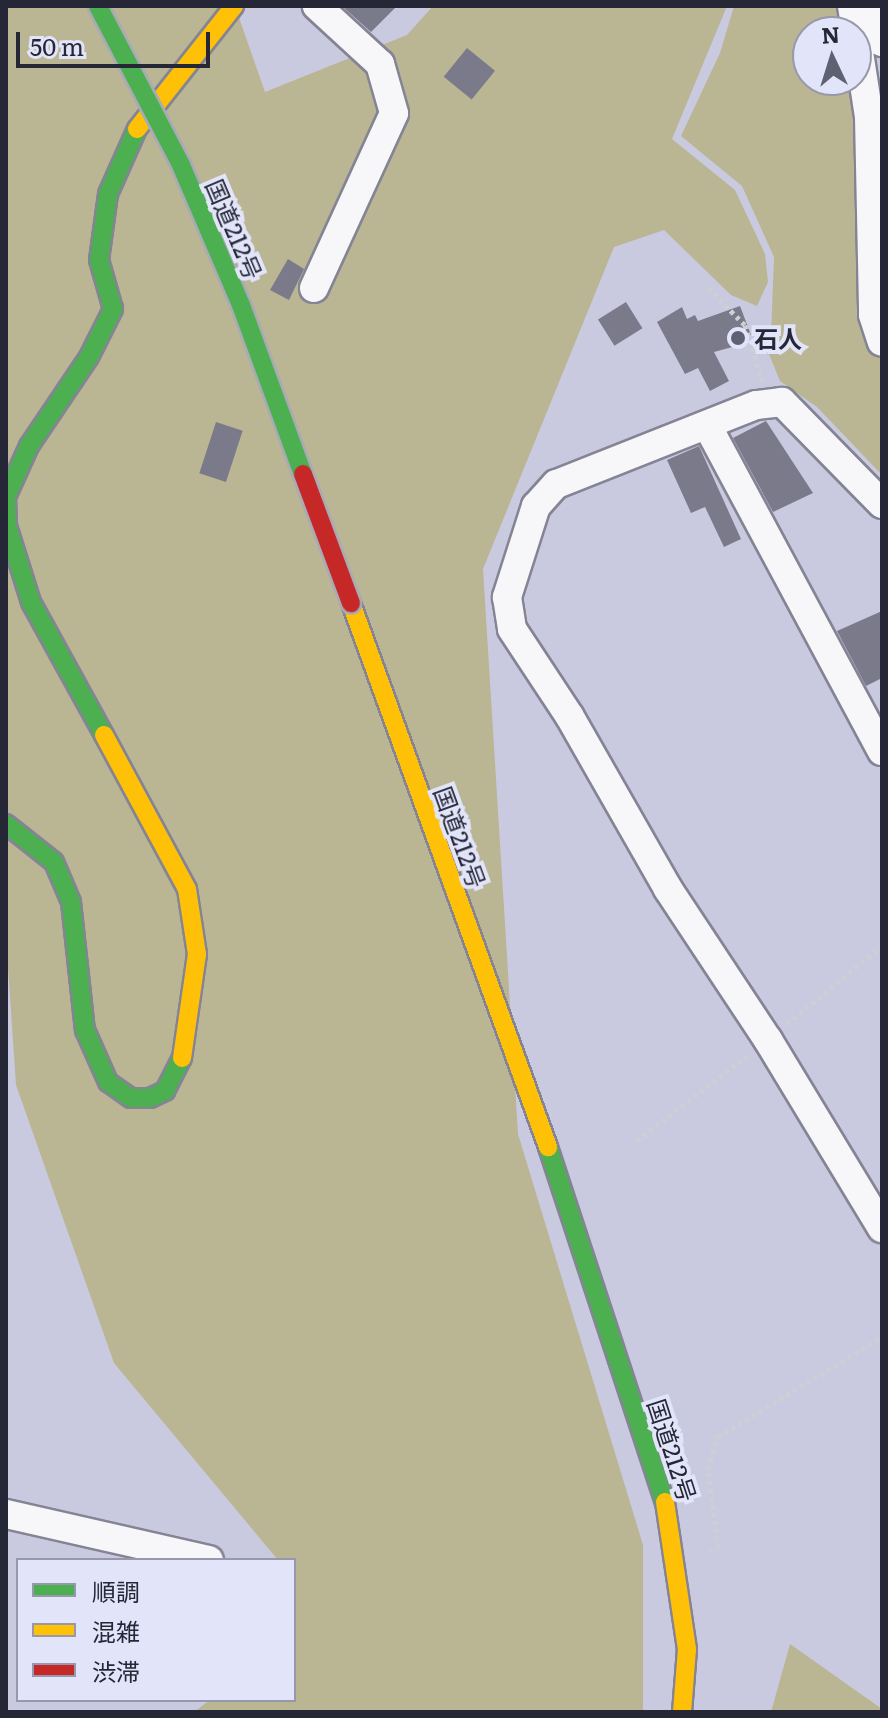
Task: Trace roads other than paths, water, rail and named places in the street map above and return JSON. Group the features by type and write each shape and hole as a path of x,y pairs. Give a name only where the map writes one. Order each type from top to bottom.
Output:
{"main road":[{"name":"国道212号","path":"98,6 181,165 241,305 573,1216 671,1521 687,1649 682,1712"},
{"path":"6,824 54,862 71,902 85,1030 108,1082 131,1098 150,1098 165,1091 180,1068 190,1026 197,954 187,889 31,602 7,526 6,497 29,446 89,357 113,309 99,260 108,194 131,136 234,6"}],"street":[{"path":"314,288 394,113 380,64 317,6"},
{"path":"852,6 869,117 873,315 882,342"},
{"path":"870,6 882,42"},
{"path":"882,504 782,402 756,405 584,470 556,484 536,506 509,578 512,629 570,717 668,889 768,1040 882,1228"},
{"path":"707,425 882,751"},
{"path":"6,1514 200,1558"}],"place":[{"name":"石人","path":"738,338"}]}
